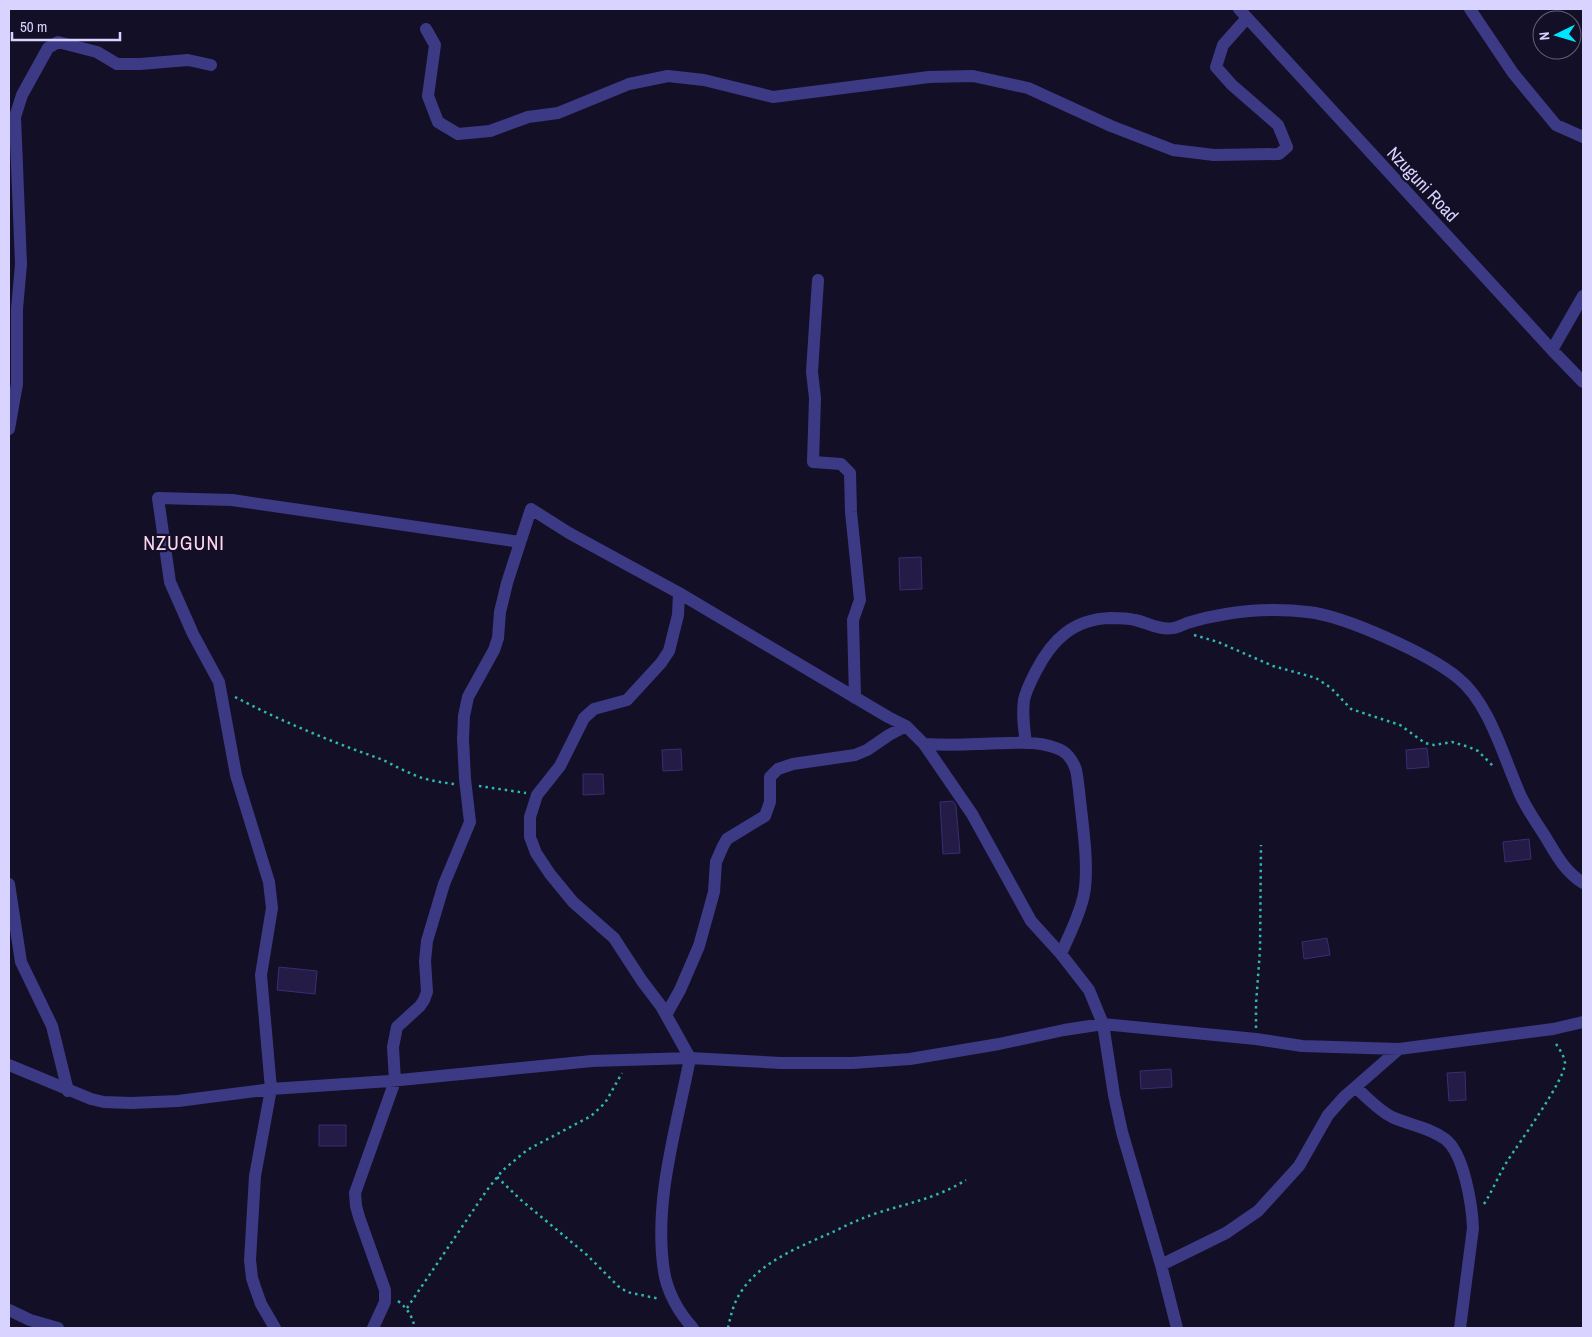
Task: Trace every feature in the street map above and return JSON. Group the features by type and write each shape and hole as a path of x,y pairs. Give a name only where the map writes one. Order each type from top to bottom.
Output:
{"street":[{"path":"1470,9 1513,73 1556,125 1583,137"},
{"path":"426,29 435,45 428,96 438,122 458,134 490,131 528,118 558,113 629,84 668,76 704,80 773,97 929,77 973,76 1028,88 1111,126 1172,150 1214,155 1279,154 1287,146 1278,125 1232,85 1216,67 1223,45 1243,13"},
{"name":"Nzuguni Road","path":"1243,13 1583,382"},
{"path":"9,429 17,384 17,309 21,264 15,117 26,87 48,48 58,42 97,52 117,64 188,60 211,65"},
{"path":"818,280 812,372 815,398 813,462 841,464 850,473 851,512 860,600 853,620 855,698"},
{"path":"1552,350 1583,296"},
{"path":"275,1328 261,1304 252,1278 250,1260 255,1176 270,1089 261,975 272,908 271,896 269,882 236,775 222,690 217,674 193,634 170,582 158,498 232,500 520,542"},
{"path":"372,1328 385,1302 385,1290 359,1217 355,1193 395,1081 394,1047 397,1027 424,1000 427,992 425,960 427,941 444,884 470,822 463,738 464,716 468,697 494,650 498,638 502,600 531,509 569,533 679,593 855,698 906,726 924,744 972,814 1030,921 1061,954 1089,990 1103,1024 1122,1132 1161,1265 1176,1328"},
{"path":"679,593 678,615 669,651 662,663 627,700 594,709 584,718 560,766 537,794 530,817 530,837 536,853 573,902 614,938 666,1016 690,1058 661,1210 664,1272 668,1288 677,1306 693,1328"},
{"path":"1026,743 1023,724 1026,690 1045,653 1061,635 1077,626 1097,619 1111,618 1133,619 1161,628 1173,628 1227,614 1256,611 1307,612 1327,615 1374,633 1438,665 1457,677 1471,690 1478,700 1508,760 1517,788 1530,814 1560,862 1572,876 1583,883"},
{"path":"666,1016 680,990 699,946 714,892 716,862 727,839 765,816 770,802 770,778 778,769 793,764 855,755 867,750 889,734 906,726"},
{"path":"924,744 1026,743 1056,748 1067,754 1076,769 1085,843 1085,892 1080,910 1061,954"},
{"path":"9,884 24,970 52,1026 68,1091"},
{"path":"9,1065 91,1099 104,1102 131,1103 178,1101 270,1089 395,1081 592,1060 690,1058 780,1064 852,1063 910,1059 1103,1024 1256,1039 1302,1046 1399,1049 1542,1031 1583,1022"},
{"path":"1161,1265 1226,1233 1258,1211 1299,1166 1328,1115 1344,1097 1399,1049"},
{"path":"1356,1088 1391,1116 1445,1138 1454,1146 1466,1180 1473,1216 1460,1328"},
{"path":"9,1310 30,1320 58,1328"}],"path":[{"path":"1173,628 1218,642 1273,666 1316,678 1330,688 1351,709 1400,726 1425,743 1434,745 1452,742 1469,746 1497,770"},
{"path":"222,690 266,713 335,743 380,759 421,778 537,794"},
{"path":"1256,1039 1256,1004 1260,950 1261,845"},
{"path":"1473,1216 1484,1204 1507,1162 1550,1096 1565,1064 1563,1053 1555,1042 1542,1031"},
{"path":"406,1308 497,1177 527,1150 584,1121 600,1110 631,1060"},
{"path":"497,1177 521,1200 582,1250 618,1286 627,1292 662,1299 677,1306"},
{"path":"728,1328 732,1308 743,1289 757,1273 769,1264 810,1241 858,1219 923,1201 966,1180"},
{"path":"385,1290 406,1308 412,1316 415,1328"}],"building":[{"path":"921,557 922,589 900,590 899,558"},
{"path":"1427,748 1429,767 1407,769 1406,750"},
{"path":"681,749 682,770 663,771 662,750"},
{"path":"583,774 603,774 604,794 583,795"},
{"path":"953,801 956,806 960,853 943,854 940,802"},
{"path":"1529,839 1531,859 1505,862 1503,842"},
{"path":"1327,938 1330,955 1304,959 1302,942"},
{"path":"279,967 317,971 315,994 277,990"},
{"path":"1171,1069 1172,1087 1141,1089 1140,1071"},
{"path":"1465,1072 1466,1100 1449,1101 1447,1073"},
{"path":"319,1125 346,1125 346,1146 319,1146"}],"district":[{"name":"NZUGUNI","path":"184,542"}]}
